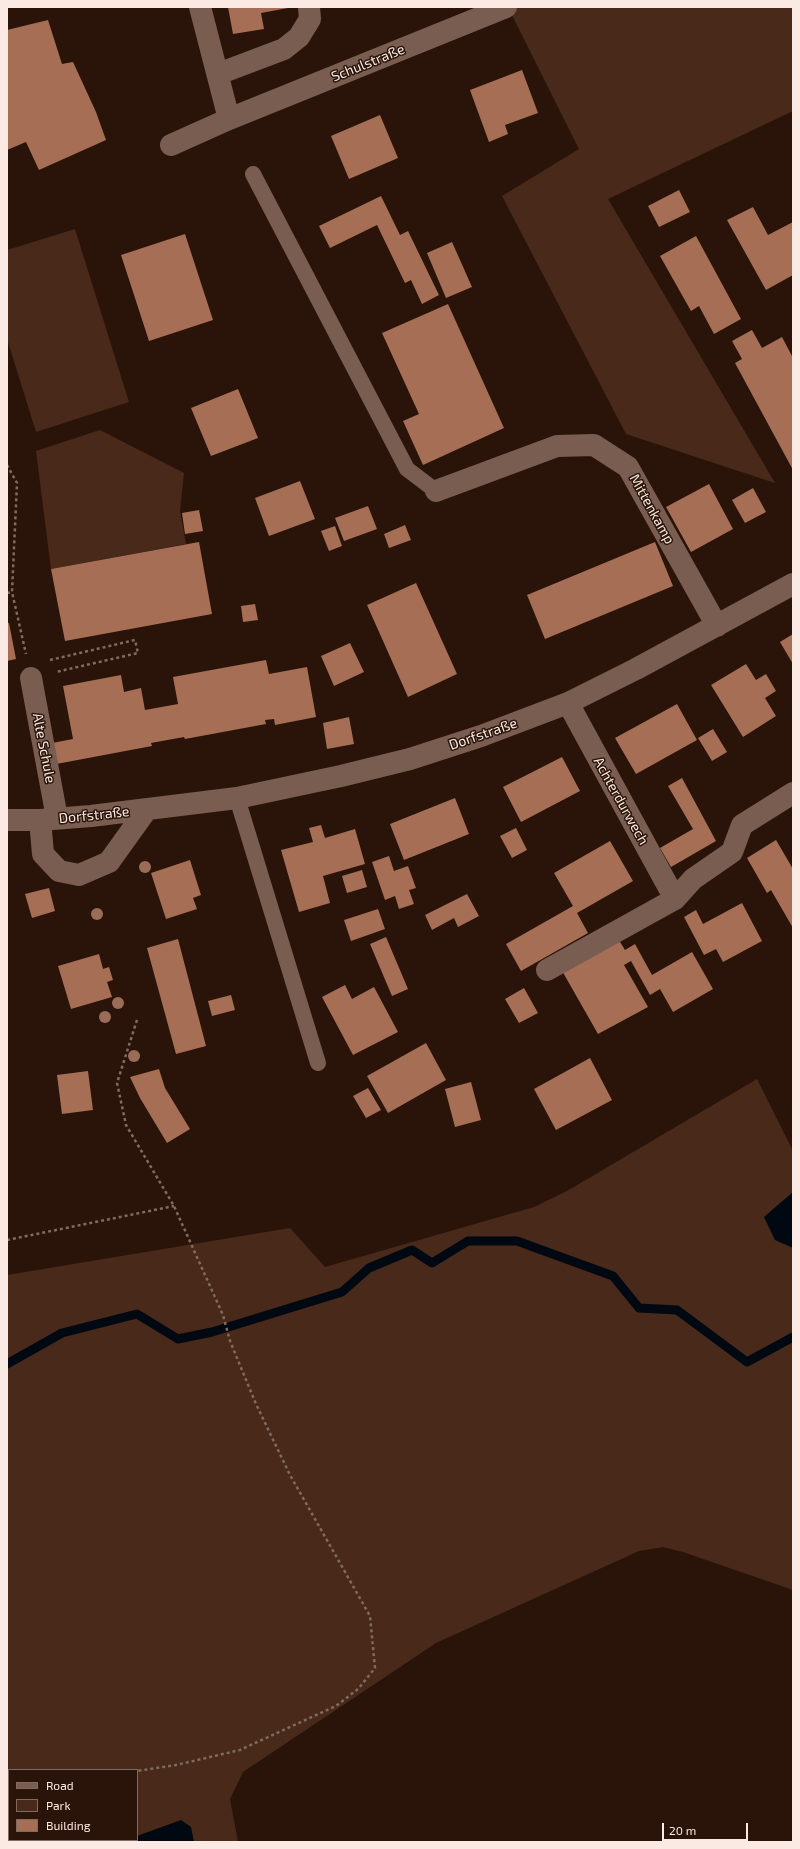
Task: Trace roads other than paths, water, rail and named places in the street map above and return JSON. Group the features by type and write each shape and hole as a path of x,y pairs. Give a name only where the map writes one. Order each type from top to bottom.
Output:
{"street":[{"path":"200,7 229,119"},
{"path":"218,74 284,49 299,36 310,19 309,7"},
{"name":"Schulstraße","path":"172,145 229,119 506,7"},
{"name":"Mittenkamp","path":"436,491 557,446 594,445 628,467 718,626"},
{"name":"Dorfstraße","path":"7,820 48,819 237,798 341,776 410,759 481,736 568,703 718,626 793,584"},
{"name":"Alte Schule","path":"29,672 48,819"},
{"name":"Achterdurwech","path":"568,703 675,899"},
{"path":"547,970 675,899 693,879 732,852 742,825 793,793"},
{"name":"Dorfstraße","path":"48,819 44,854 59,871 79,874 110,862 148,809"}],"lane":[{"path":"253,174 407,470 436,491"},
{"path":"237,798 318,1063"}],"waterway":[{"path":"7,1364 62,1333 137,1314 178,1339 212,1332 342,1292 369,1268 412,1250 432,1263 468,1241 517,1241 613,1276 639,1308 677,1310 747,1362 793,1337"}]}
